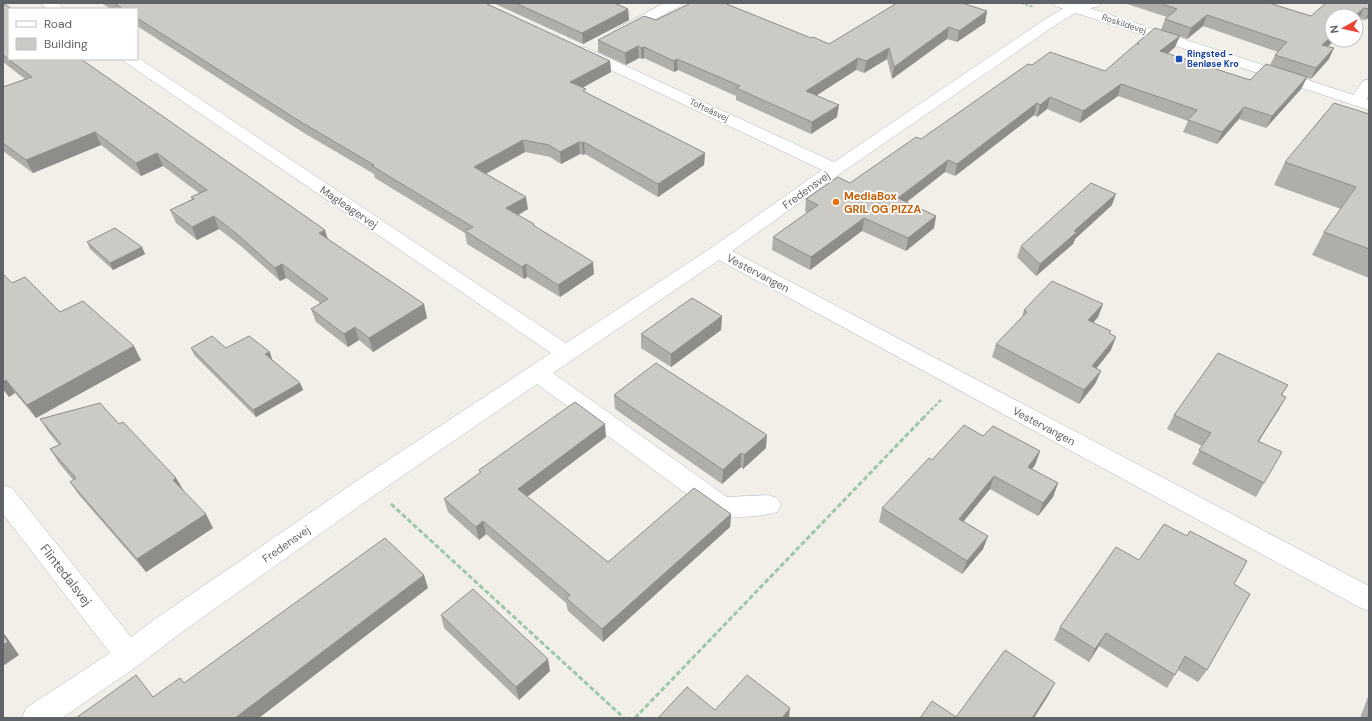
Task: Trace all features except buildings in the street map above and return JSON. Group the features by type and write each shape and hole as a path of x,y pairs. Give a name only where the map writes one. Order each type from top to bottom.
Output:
{"street":[{"name":"Tofteåsvej","path":"675,3 604,41 576,49 835,169"},
{"name":"Fredensvej","path":"37,718 129,656 168,626 370,485 538,374 718,252 835,169 1052,21 1067,5 1094,3"},
{"name":"Roskildevej","path":"1067,5 1363,103"},
{"name":"Magleagervej","path":"131,60 567,354"},
{"path":"1363,103 1369,84"},
{"name":"Vestervangen","path":"718,252 1369,599"},
{"path":"538,374 723,507 768,505"},
{"name":"Flintedalsvej","path":"3,495 129,656"}],"path":[{"path":"635,718 959,381"},
{"path":"370,485 624,718"}],"place":[{"name":"Ringsted - Benløse Kro","path":"1179,59"},
{"name":"MediaBox GRIL OG PIZZA","path":"836,202"}]}
